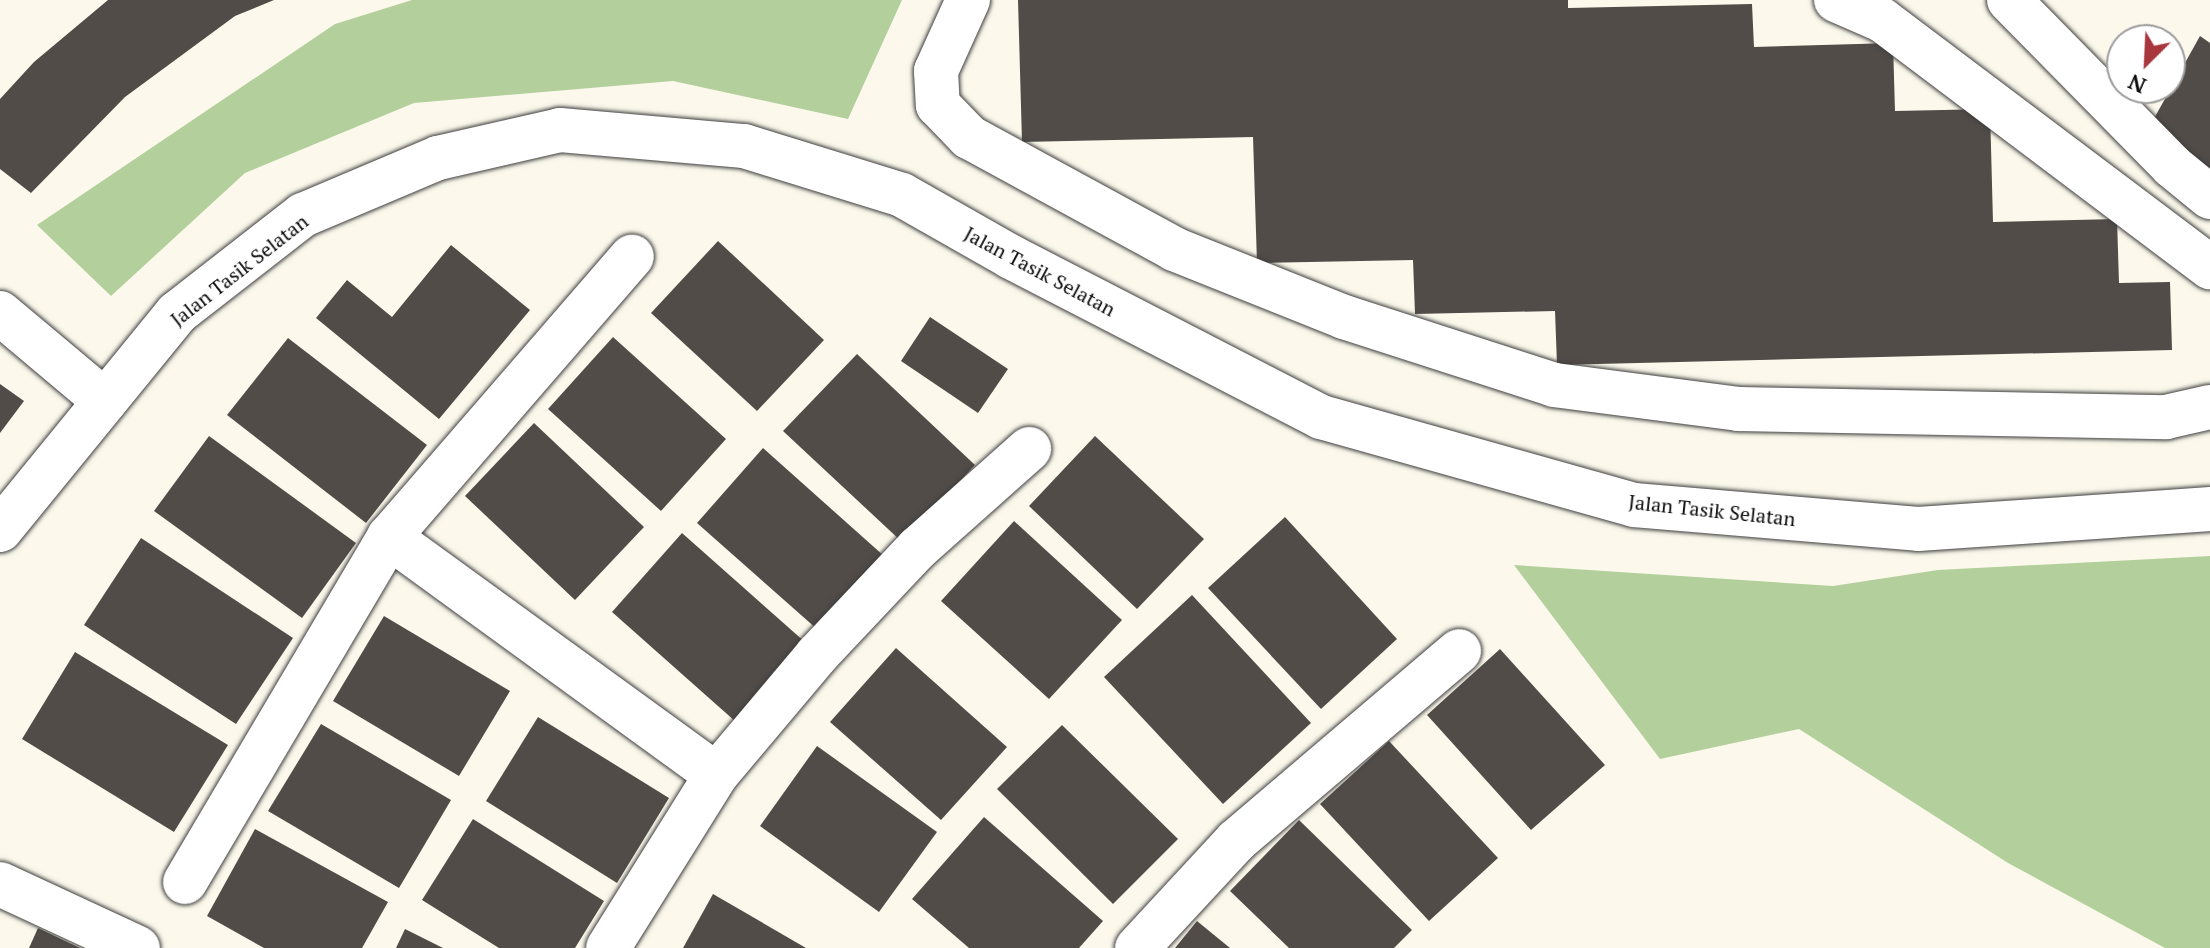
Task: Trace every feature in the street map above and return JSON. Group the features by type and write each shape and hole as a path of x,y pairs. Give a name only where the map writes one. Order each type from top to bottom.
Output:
{"street":[{"path":"968,0 936,71 938,105 969,137 1174,249 1344,317 1554,385 1738,409 2166,417 2210,407"},
{"path":"1836,0 1882,20 2210,267"},
{"path":"2009,0 2172,166 2210,197"},
{"name":"Jalan Tasik Selatan","path":"0,530 177,313 303,215 438,158 560,130 744,146 902,195 1011,257 1321,417 1634,505 1918,529 2210,509"},
{"path":"185,882 389,537 632,256"},
{"path":"0,313 105,401"},
{"path":"608,948 716,775 817,655 918,548 1029,449"},
{"path":"389,537 716,775"},
{"path":"1137,948 1236,841 1459,651"},
{"path":"0,884 138,948"}],"green space":[{"path":"412,0 902,0 848,119 673,81 414,103 245,173 111,296 37,225 335,24"},
{"path":"2210,556 2210,948 2165,948 2008,863 1799,729 1660,759 1514,565 1833,586 1938,570"}],"building":[{"path":"108,0 274,0 235,16 125,97 31,193 0,169 0,99 34,62"},
{"path":"1018,0 1568,0 1568,8 1752,4 1754,47 1893,43 1895,111 1990,109 1993,222 2117,219 2119,283 2170,282 2172,350 1557,365 1555,311 1415,314 1413,260 1257,263 1253,137 1022,142"},
{"path":"2200,36 2210,43 2210,173 2147,131 2162,104 2186,104 2186,61"},
{"path":"718,241 824,340 757,411 651,313"},
{"path":"451,245 530,310 439,419 316,318 347,280 392,317"},
{"path":"930,317 1008,369 978,413 901,361"},
{"path":"613,337 726,439 661,511 548,409"},
{"path":"288,338 427,445 366,523 227,415"},
{"path":"857,354 975,465 902,542 783,431"},
{"path":"0,384 24,401 0,433"},
{"path":"534,423 644,527 575,600 465,496"},
{"path":"209,436 356,543 302,618 154,511"},
{"path":"1095,436 1204,539 1137,609 1029,506"},
{"path":"763,448 884,556 818,630 697,523"},
{"path":"1285,517 1397,639 1321,709 1208,588"},
{"path":"1014,521 1122,620 1049,699 941,601"},
{"path":"682,533 806,643 736,722 612,612"},
{"path":"141,538 293,638 236,724 84,625"},
{"path":"1192,595 1311,723 1223,804 1104,677"},
{"path":"384,616 510,691 459,776 333,701"},
{"path":"896,648 1007,747 941,820 830,722"},
{"path":"1500,649 1605,765 1531,830 1427,715"},
{"path":"75,652 228,745 174,832 22,739"},
{"path":"538,717 669,798 617,883 486,801"},
{"path":"321,724 451,800 399,888 268,811"},
{"path":"1062,725 1178,839 1113,904 997,789"},
{"path":"1389,741 1498,858 1429,921 1320,804"},
{"path":"817,746 937,832 879,912 760,826"},
{"path":"984,817 1103,921 1079,948 969,948 912,899"},
{"path":"473,819 604,901 575,948 499,948 422,900"},
{"path":"1299,820 1412,930 1394,948 1289,948 1230,891"},
{"path":"255,829 388,902 362,948 264,948 207,916"},
{"path":"713,894 806,948 683,948"},
{"path":"1197,921 1230,948 1175,948"},
{"path":"38,928 80,948 29,948"},
{"path":"405,929 443,948 396,948"}]}
